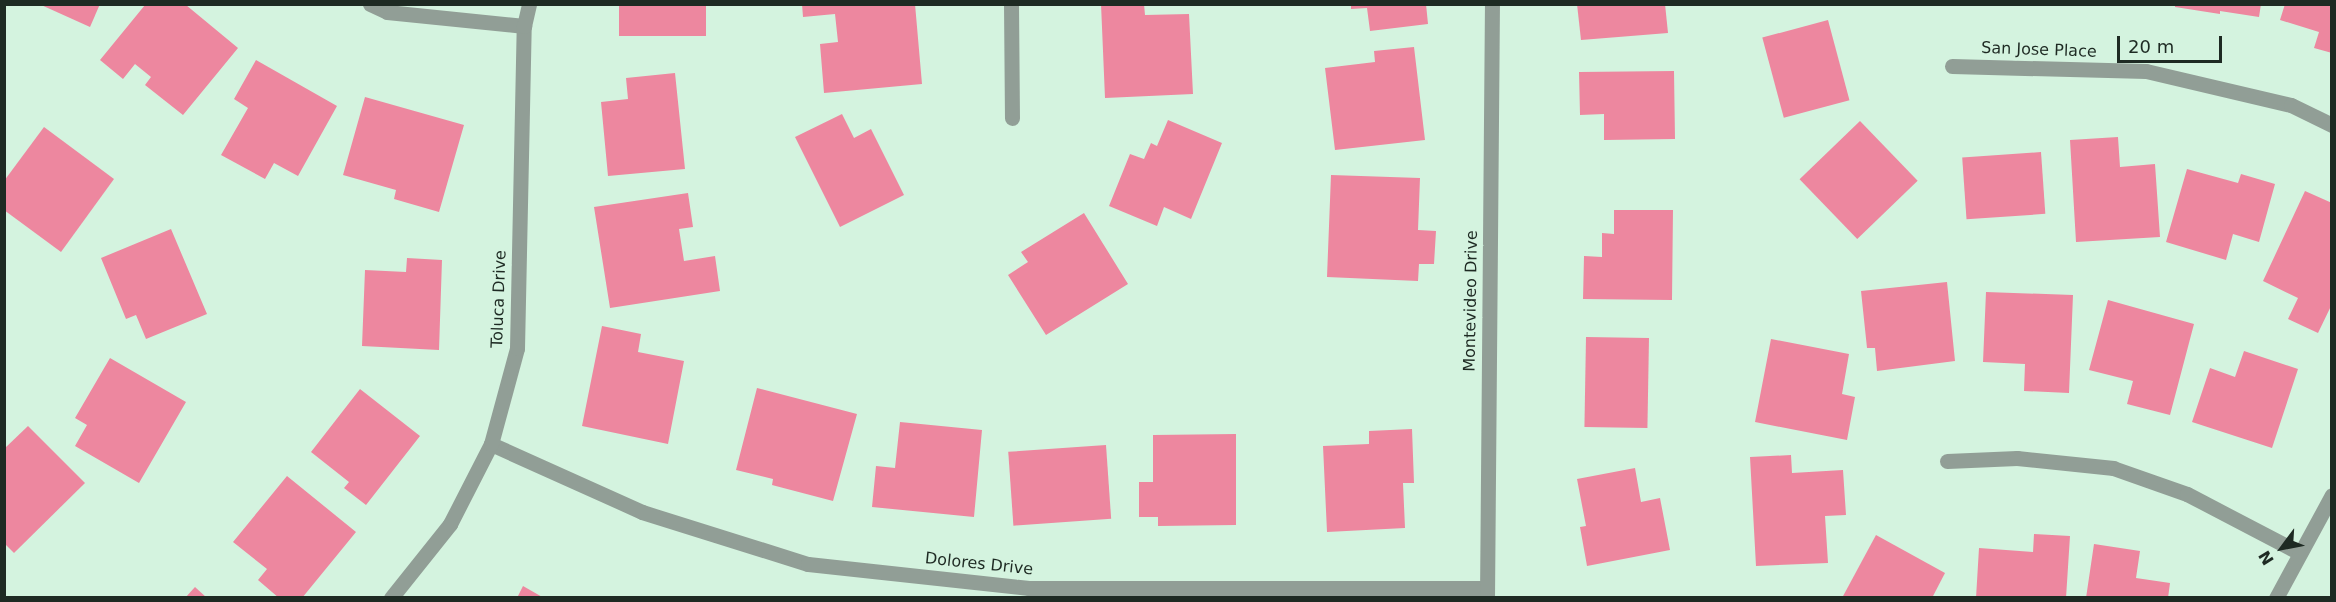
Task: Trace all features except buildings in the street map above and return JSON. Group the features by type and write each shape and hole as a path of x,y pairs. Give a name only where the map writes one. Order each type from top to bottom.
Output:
{"street":[{"path":"370,4 387,12 524,26"},
{"name":"Toluca Drive","path":"391,597 450,524 491,444 517,348 524,26 529,4"},
{"path":"1011,4 1012,118"},
{"name":"Montevideo Drive","path":"1487,593 1492,4"},
{"name":"San Jose Place","path":"1952,66 2146,71 2291,105 2331,125"},
{"name":"Dolores Drive","path":"491,444 642,512 808,564 1029,593 1487,593"},
{"path":"1947,461 2017,458 2113,468 2187,494 2300,553"},
{"path":"2276,597 2331,495"}]}
